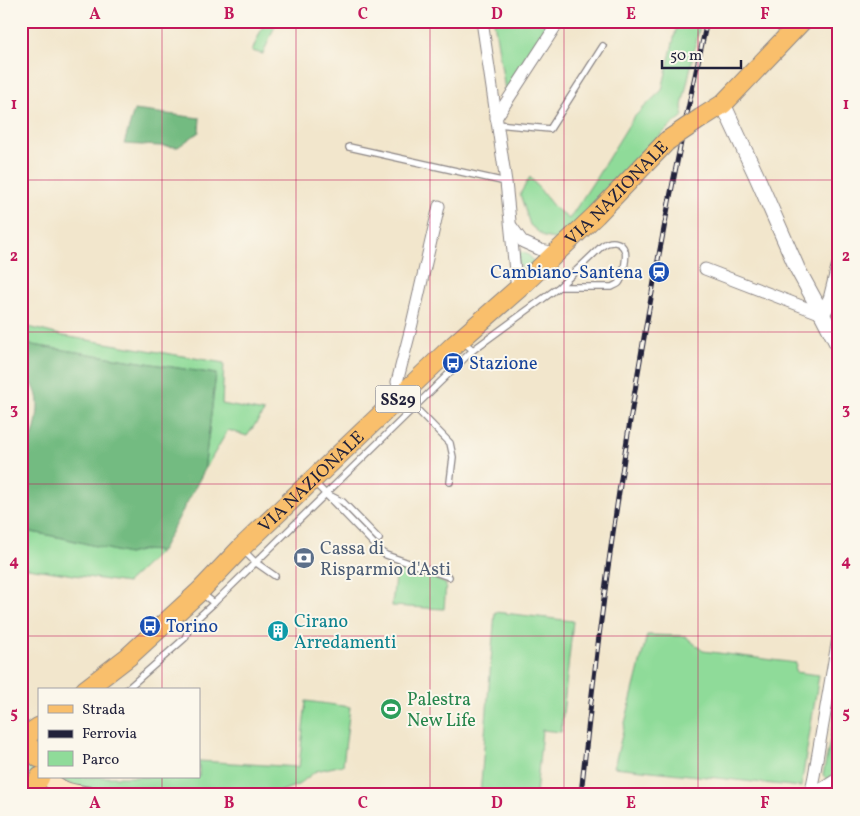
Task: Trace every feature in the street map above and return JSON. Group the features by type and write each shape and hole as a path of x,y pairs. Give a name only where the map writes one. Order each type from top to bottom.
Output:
{"main road":[{"name":"VIA NAZIONALE","path":"88,688 207,597 241,548 319,487 466,345 519,288 596,215 667,141 723,104 802,21"},
{"name":"VIA NAZIONALE","path":"101,688 128,657"},
{"path":"21,739 38,728"},
{"path":"21,744 30,747 38,757"},
{"path":"24,795 34,788 39,778"},
{"path":"49,778 58,787 71,792 90,795"}],"street":[{"path":"482,21 506,182 516,281 519,288"},
{"path":"496,121 559,21"},
{"path":"723,104 797,268 839,347"},
{"path":"409,400 397,382 439,206"},
{"path":"511,226 523,242 541,250 556,253"},
{"path":"822,314 831,299 839,267"},
{"path":"705,269 822,314"},
{"path":"810,794 839,632"},
{"path":"810,794 839,778"}],"lane":[{"path":"496,121 550,129 603,46"},
{"path":"350,148 506,182"},
{"path":"466,345 559,287 608,242 617,242 626,252 623,275 619,283 612,287 559,287"},
{"path":"409,400 450,444 453,457 450,482"},
{"path":"319,487 344,502 379,539"},
{"path":"128,688 185,638 207,597 255,562 319,487"},
{"path":"319,487 380,551 386,555 448,578"},
{"path":"241,548 255,562 275,576"},
{"path":"293,795 310,791"}],"green space":[{"path":"265,21 277,21 263,54 252,51"},
{"path":"494,21 556,21 506,95 505,90"},
{"path":"678,21 701,21 682,106 683,116 652,144 559,240 544,237 530,225 520,194 530,177 554,207 569,219 633,118 662,90"},
{"path":"134,110 200,118 199,132 178,147 124,144"},
{"path":"520,252 531,257 534,264 528,270 523,269 518,263"},
{"path":"21,325 64,336 224,363 222,404 264,412 247,436 228,430 204,471 216,374 26,344 21,340"},
{"path":"21,340 26,344 216,374 204,471 161,551 143,550 128,554 21,530 21,455 29,445 35,428 38,402 33,385 24,367 21,366"},
{"path":"21,530 128,554 143,550 161,551 127,583 21,567"},
{"path":"396,566 424,574 446,584 444,609 392,606"},
{"path":"495,612 573,621 561,732 542,730 536,795 480,795"},
{"path":"647,635 685,636 703,651 796,663 795,672 819,675 801,787 614,767"},
{"path":"306,701 350,707 343,765 316,771 298,785 273,795 131,795 76,787 58,778 200,778 200,761 299,767"},
{"path":"833,725 839,726 839,770 827,779 823,775"},
{"path":"21,752 30,760 34,771 31,778 21,787"}],"waterway":[{"path":"21,382 24,394 21,437"}],"railway":[{"path":"581,795 604,600 632,406 667,213 707,21"}],"place":[{"name":"Cambiano-Santena","path":"659,272"},
{"name":"Stazione","path":"453,363"},
{"name":"Cassa di Risparmio d'Asti","path":"304,558"},
{"name":"Torino","path":"150,626"},
{"name":"Cirano Arredamenti","path":"278,631"},
{"name":"Palestra New Life","path":"391,709"}]}
